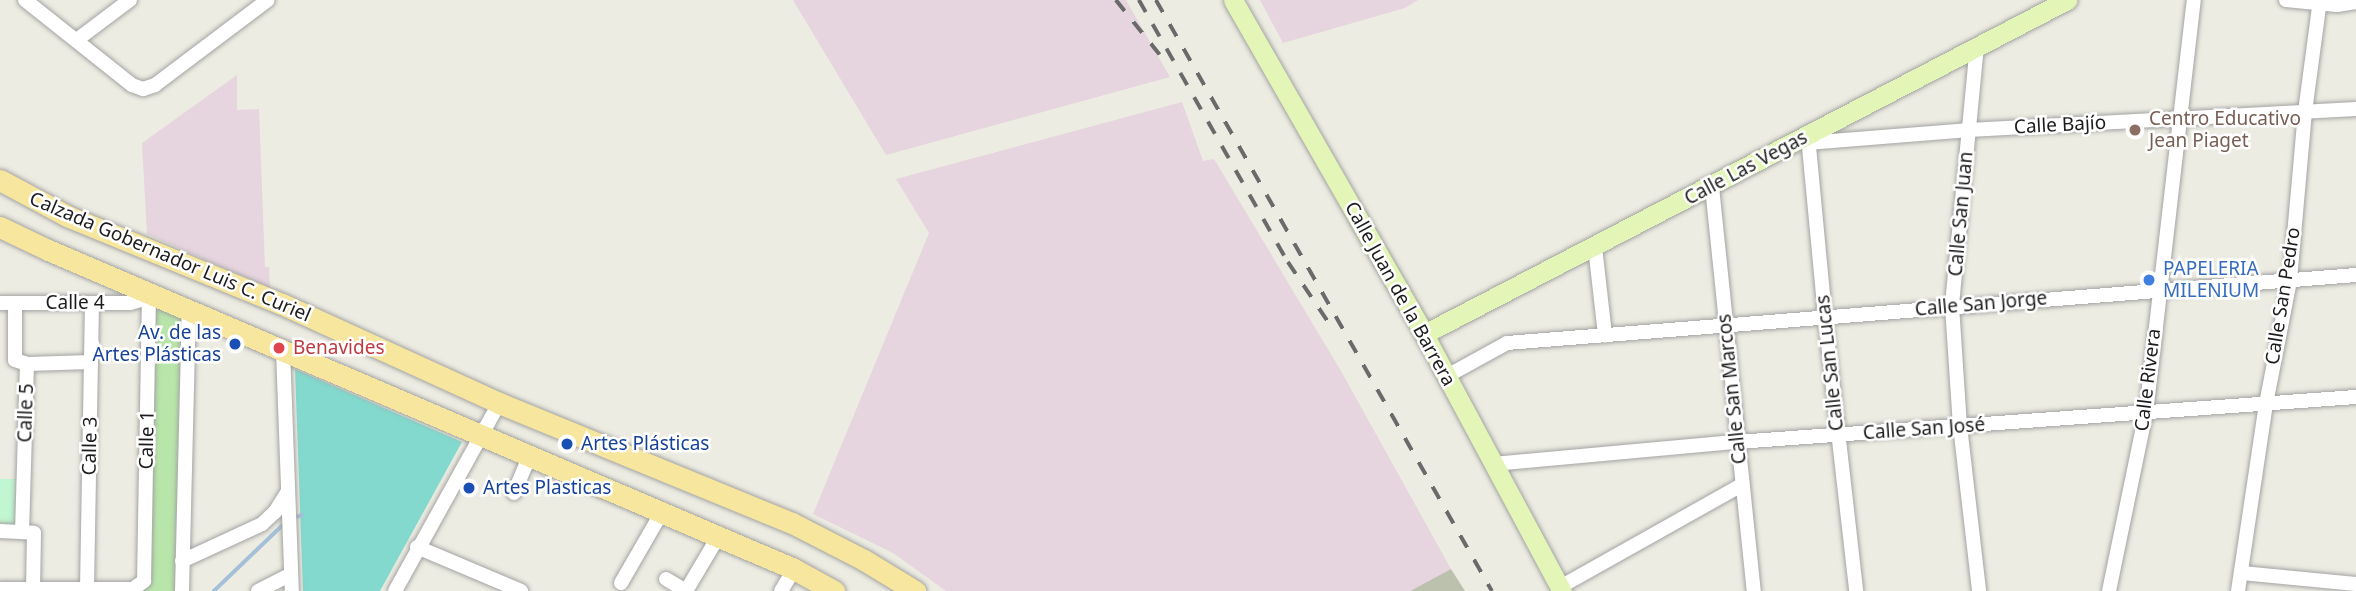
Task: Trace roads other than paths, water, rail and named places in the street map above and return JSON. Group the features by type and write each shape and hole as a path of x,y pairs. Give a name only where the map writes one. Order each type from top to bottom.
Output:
{"main road":[{"name":"Calzada Gobernador Luis C. Curiel","path":"0,180 67,216 282,304 499,403 792,523 864,560 915,591"},
{"name":"Calzada Gobernador Luis C. Curiel","path":"0,227 149,296 189,310 481,433 794,569 834,591"}],"street":[{"path":"26,0 78,39 132,85 144,89 155,85 268,0"},
{"path":"78,39 130,0"},
{"name":"Calle Juan de la Barrera","path":"1233,0 1424,334 1561,589"},
{"name":"Calle Las Vegas","path":"1424,334 1808,139 1977,45 2067,0"},
{"name":"Calle Rivera","path":"2109,591 2147,413 2194,0"},
{"path":"2286,0 2356,2"},
{"name":"Calle San Pedro","path":"2238,591 2266,404 2290,280 2305,112 2320,1"},
{"name":"Calle San Juan","path":"1977,45 1952,306 1960,426 1979,591"},
{"name":"Calle Bajío","path":"1808,139 2356,109"},
{"name":"Calle San Lucas","path":"1808,139 1825,317 1857,591"},
{"name":"Calle San Marcos","path":"1712,187 1754,591"},
{"path":"1595,247 1605,335"},
{"name":"Calle San Jorge","path":"1447,376 1507,343 2356,275"},
{"name":"Calle 4","path":"0,303 130,303 149,296"},
{"name":"Calle 1","path":"87,589 134,589 141,585 145,576 149,296"},
{"name":"Calle 5","path":"15,303 15,360 27,364 27,531 35,538 33,589"},
{"name":"Calle 3","path":"87,589 92,304"},
{"name":"Calle 1","path":"181,591 189,310"},
{"path":"0,335 15,335"},
{"path":"283,350 292,591"},
{"path":"27,364 91,362"},
{"name":"Calle San José","path":"1493,464 1737,442 2356,397"},
{"path":"395,591 499,403"},
{"path":"514,493 530,455"},
{"path":"1561,589 1742,485"},
{"path":"182,561 262,524 275,512 288,491"},
{"path":"621,583 662,512"},
{"path":"0,531 27,531"},
{"path":"666,579 686,591 718,537"},
{"path":"417,547 521,591"},
{"path":"781,591 794,569"},
{"path":"2241,573 2356,584"},
{"path":"258,591 291,574"},
{"path":"0,589 87,589"}],"waterway":[{"path":"297,517 302,515"},
{"path":"214,591 285,523"}],"railway":[{"path":"1116,0 1160,55"},
{"path":"1139,0 1288,262 1331,326"},
{"path":"1156,0 1492,591"}],"place":[{"name":"Centro Educativo Jean Piaget","path":"2135,130"},
{"name":"PAPELERIA MILENIUM","path":"2149,280"},
{"name":"Av. de las Artes Plásticas","path":"235,344"},
{"name":"Benavides","path":"279,348"},
{"name":"Artes Plásticas","path":"567,444"},
{"name":"Artes Plasticas","path":"469,488"}]}
